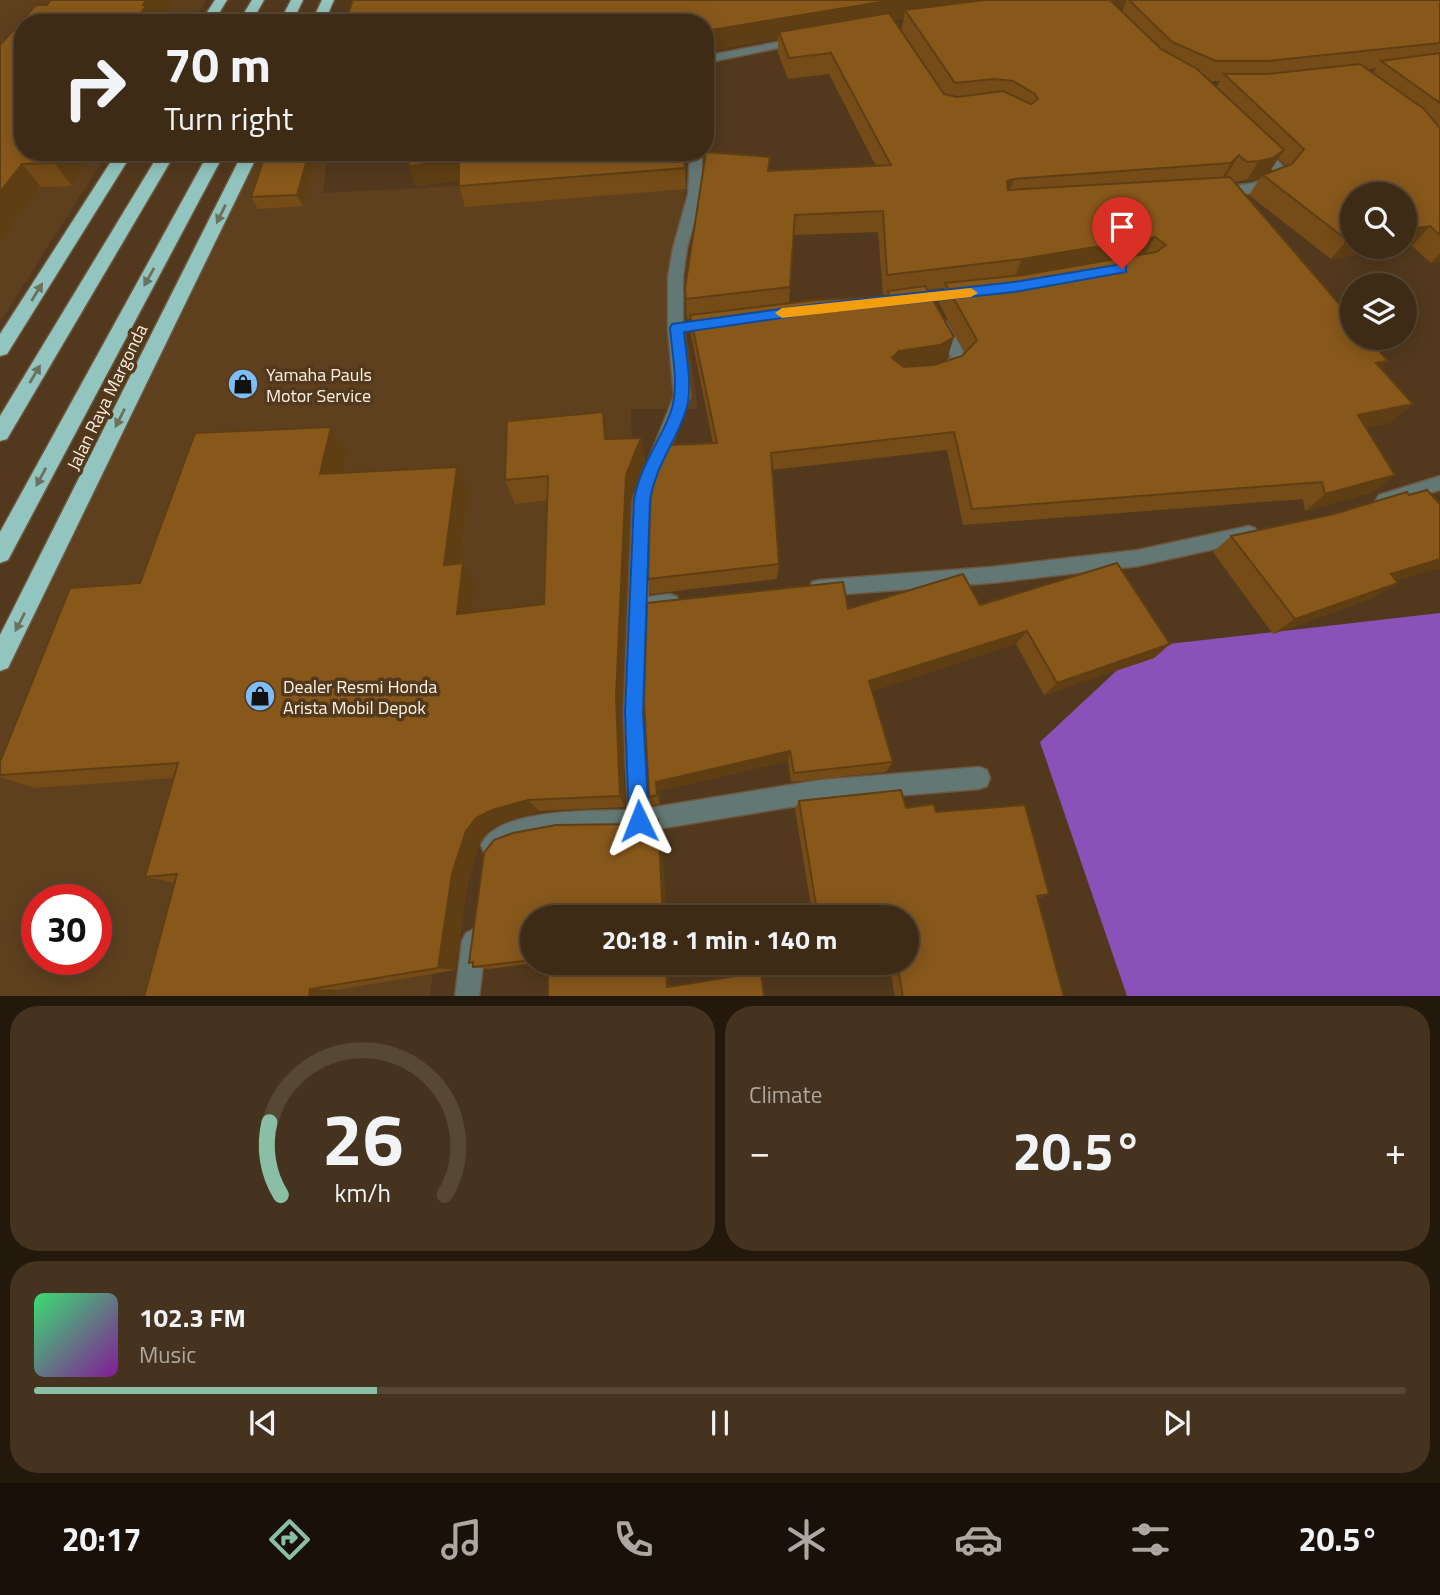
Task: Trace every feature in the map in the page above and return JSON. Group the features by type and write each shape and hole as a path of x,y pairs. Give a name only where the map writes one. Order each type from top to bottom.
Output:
{"highway":[{"path":"0,349 119,161"},
{"path":"0,433 163,161"},
{"name":"Jalan Raya Margonda","path":"0,554 212,161"},
{"name":"Jalan Raya Margonda","path":"0,660 247,161"}],"street":[{"path":"714,58 811,39"},
{"path":"1208,192 1260,186 1277,177 1281,171 1247,136"},
{"path":"639,821 634,712 644,486 647,474 678,413 682,396 684,327 677,265 684,226 699,177 697,161"},
{"path":"922,376 934,376 952,368 959,358 933,310"},
{"path":"1363,506 1438,483"},
{"path":"794,589 991,575 1138,558 1271,529"},
{"path":"640,607 691,601"},
{"path":"485,861 491,847 499,839 525,829 566,822 639,821 821,791 979,778"},
{"path":"467,996 478,913"}],"shaded area":[{"path":"0,0 206,0 197,14 14,14 14,161 102,161 0,322"},
{"path":"250,161 327,161 323,193 460,186 556,161 686,178 678,275 698,409 631,409 641,770 469,774 429,996 0,996 0,672"},
{"path":"1440,613 1440,996 1127,996 1040,742 1142,647"}],"building":[{"path":"51,0 146,0 143,5 147,5 140,14 28,14 36,5 47,5"},
{"path":"353,0 893,0 714,30 714,14 348,14"},
{"path":"984,0 1110,0 1161,49 1197,69 1284,150 1273,158 1259,161 1247,162 1239,155 1231,163 1014,179 1007,181 1008,190 1230,177 1340,305 1340,350 1378,350 1388,361 1376,363 1413,404 1358,415 1395,475 1325,494 1322,482 972,509 954,432 771,453 779,564 648,579 651,483 666,445 717,443 690,315 816,300 889,296 888,291 925,286 954,337 940,345 899,351 892,358 904,367 934,365 962,356 977,340 945,283 1023,275 1156,252 1166,245 1155,237 1022,259 887,275 883,211 795,215 790,287 686,299 685,288 705,161 714,161 714,153 770,157 768,171 891,165 831,53 789,58 779,32 889,13 944,94 957,97 1003,91 1031,104 1038,99 1035,94 1013,81 994,79 955,83 905,10"},
{"path":"1129,0 1440,0 1440,43 1268,61 1216,61 1172,42"},
{"path":"14,29 14,161 55,161 22,164 0,192 0,45"},
{"path":"1440,53 1440,103 1381,61"},
{"path":"1360,64 1424,109 1440,128 1440,235 1430,226 1417,228 1417,182 1340,182 1340,235 1263,175 1292,164 1304,149 1224,74 1268,74"},
{"path":"263,161 306,161 297,195 251,197"},
{"path":"409,161 445,161 409,166"},
{"path":"459,161 684,161 685,168 459,186"},
{"path":"603,412 605,439 641,438 626,475 616,697 620,796 528,800 492,810 476,818 466,831 452,874 438,968 310,989 309,996 144,996 177,874 145,877 178,763 0,775 0,762 70,588 140,583 195,433 331,427 320,474 457,467 444,565 463,563 457,614 544,604 548,476 505,480 507,421"},
{"path":"1427,490 1440,504 1440,559 1391,574 1398,583 1295,619 1231,536 1334,514 1407,492 1409,495"},
{"path":"1117,563 1170,644 1057,683 1027,631 869,681 893,762 794,773 790,751 656,782 657,795 649,797 644,701 647,603 843,582 848,609 963,574 980,605"},
{"path":"901,790 906,808 934,804 936,812 1025,805 1049,894 1037,896 1064,996 903,996 899,975 919,975 919,905 816,905 799,801"},
{"path":"658,820 662,905 520,905 520,961 473,967 473,962 469,963 484,853 494,840 513,833 556,825 634,824"},
{"path":"548,975 667,975 667,987 742,975 761,975 764,996 548,996"}],"slow traffic":[{"path":"782,313 971,293"}],"place":[{"name":"Yamaha Pauls Motor Service","path":"243,384"},
{"name":"Dealer Resmi Honda Arista Mobil Depok","path":"260,696"}],"route":[{"path":"639,821 634,712 642,499 647,474 678,413 682,396 677,328 1014,287 1122,269"}]}
